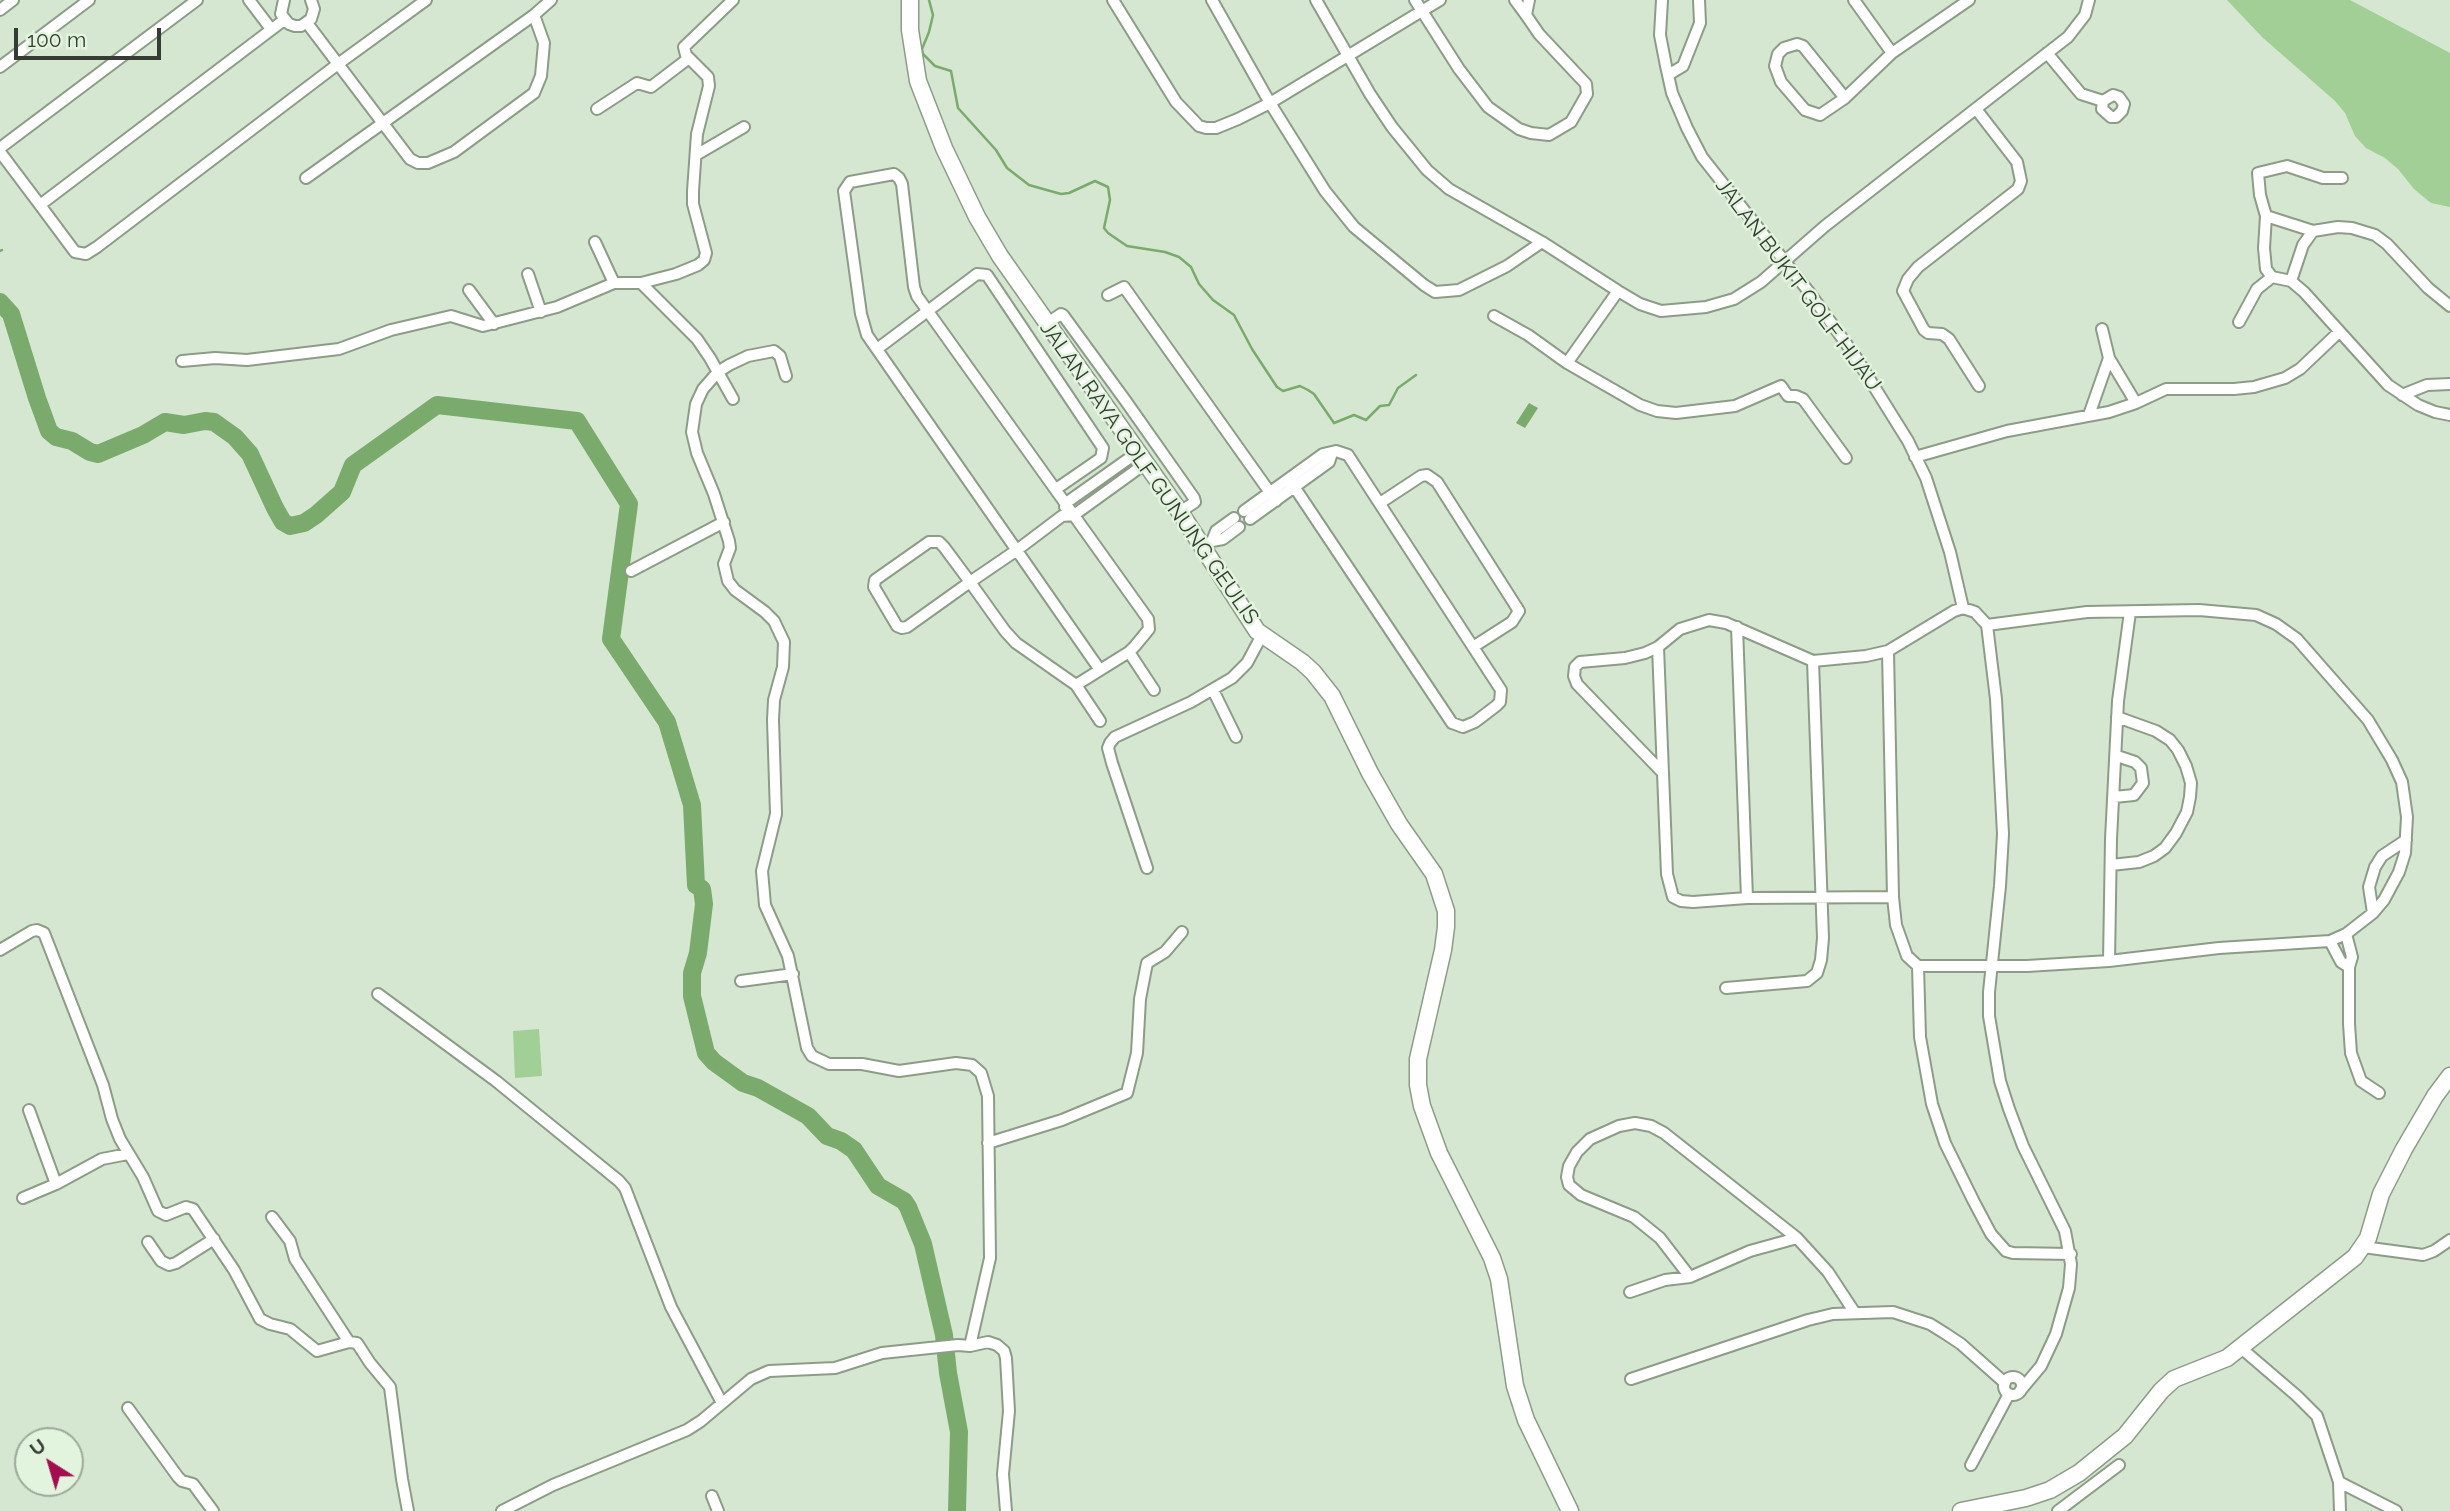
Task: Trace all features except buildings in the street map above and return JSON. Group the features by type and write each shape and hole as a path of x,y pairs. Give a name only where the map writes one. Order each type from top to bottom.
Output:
{"main road":[{"name":"JALAN RAYA GOLF GUNUNG GEULIS","path":"911,0 909,30 918,80 944,148 976,217 1046,324 1180,512 1208,544 1262,635 1302,662 1332,696 1370,774 1399,824 1434,874 1446,912 1446,927 1418,1059 1418,1085 1422,1106 1439,1153 1492,1258 1499,1279 1515,1387 1526,1420 1570,1511"},
{"path":"1961,1511 2026,1498 2050,1490 2069,1478 2106,1453 2125,1436 2161,1391 2174,1380 2210,1367 2241,1348 2346,1265 2362,1247 2381,1194 2435,1096 2450,1076"}],"street":[{"path":"0,10 13,0"},
{"path":"0,67 89,0"},
{"path":"197,0 0,150 75,252 91,252 426,0"},
{"path":"249,0 271,29"},
{"path":"284,0 281,7 284,20 295,26 307,23 314,14 312,0"},
{"path":"306,177 534,15 551,0"},
{"path":"181,361 224,358 247,360 339,349 391,330 451,316 476,325 494,324 541,312 614,283 641,283 676,274 704,260 704,242 693,204 698,125 709,86 708,77 684,51 687,44 733,0"},
{"path":"1113,0 1176,102 1199,126 1216,128 1270,103 1440,0"},
{"path":"1212,0 1270,103 1325,191 1347,219 1379,249 1435,292 1459,290 1507,266 1542,242"},
{"path":"1316,0 1346,55 1392,127 1427,170 1449,189 1542,242 1618,291 1640,304 1661,311 1706,307 1734,299 1760,282 1825,226 2068,37 2085,15 2089,0"},
{"path":"1415,0 1464,77 1488,107 1519,129 1549,135 1571,122 1582,106 1587,94 1587,84 1539,34 1515,0"},
{"path":"1527,15 1529,0"},
{"name":"JALAN BUKIT GOLF HIJAU","path":"1662,0 1660,35 1672,93 1702,157 1855,356 1890,410 1926,478 1946,539 1963,608"},
{"path":"1668,75 1683,66 1700,23 1699,0"},
{"path":"1854,0 1892,53"},
{"path":"1845,97 1803,46 1797,44 1784,48 1778,54 1775,66 1777,74 1788,91 1805,110 1820,115 1845,97 1892,53 1968,1"},
{"path":"307,23 410,159 418,163 439,160 454,152 534,93 541,76 544,43 534,15"},
{"path":"40,205 284,20"},
{"path":"2047,54 2081,94 2103,100"},
{"path":"597,109 637,83 651,87 689,58"},
{"path":"1976,109 2017,162 2021,181 2018,189 1918,267 1908,279 1903,291 1924,330 1942,334 1949,339 1979,386"},
{"path":"696,155 744,127"},
{"path":"2342,178 2323,178 2287,166 2260,171 2256,177 2266,216 2266,269 2272,277 2291,281 2314,302 2367,364 2402,395 2435,412 2450,415"},
{"path":"1076,685 1129,652 1145,637 1149,629 1148,619 915,291 901,180 894,174 850,182 844,191 861,314 867,335 1100,670"},
{"path":"2266,216 2313,231 2338,227 2361,230 2375,236 2387,244 2428,288 2450,306"},
{"path":"2291,281 2302,245 2313,231"},
{"path":"595,242 614,283"},
{"path":"528,274 541,312"},
{"path":"877,349 977,274 987,275 1102,448 1101,458 1056,489"},
{"path":"2239,322 2257,289 2272,277"},
{"path":"641,283 697,340 733,399"},
{"path":"1108,295 1124,287 1272,497"},
{"path":"469,290 494,324"},
{"path":"1567,363 1618,291"},
{"path":"1046,324 1063,315 1125,400 1194,498 1195,502 1180,512"},
{"path":"1494,316 1528,335 1567,363 1640,405 1666,412 1735,406 1781,386 1788,396 1802,399 1846,458"},
{"path":"2102,329 2109,358 2136,403"},
{"path":"1915,457 2007,431 2121,409 2166,389 2234,389 2286,378 2300,369 2339,332"},
{"path":"786,376 780,356 774,351 748,356 718,372 699,396 692,432 697,453 724,522 730,548 724,564 728,581 774,621 784,642 783,667 774,699 776,814 762,872 765,905 788,956 807,1048 812,1056 829,1065 862,1064 899,1071 956,1063 972,1065 981,1073 988,1096 990,1258 970,1346"},
{"path":"2089,415 2109,358"},
{"path":"2402,395 2427,385 2450,384"},
{"path":"1114,418 1125,400"},
{"path":"1114,418 1134,413"},
{"path":"1247,515 1292,483 1323,454 1336,451 1348,455 1501,690 1500,702 1475,722 1463,727 1452,723 1292,483"},
{"path":"1062,516 1066,503 1142,457"},
{"path":"1100,721 1076,685 1016,643 970,582 944,547 934,541 929,542 875,580 874,587 897,626 902,628 970,582 1017,550 1062,516 1074,515 1142,457"},
{"path":"1380,503 1421,476 1427,475 1437,482 1519,611 1512,622 1473,647"},
{"path":"631,571 724,522"},
{"path":"1208,544 1216,531 1236,522"},
{"path":"1662,772 1577,684 1575,667 1580,662 1626,658 1658,647 1680,629 1709,620 1737,627 1813,661 1888,651 1963,608 1975,612 1987,625 1996,699 2003,834 1989,1016 2000,1081 2023,1146 2065,1231 2071,1254 2069,1288 2056,1334 2041,1366 2011,1389 1971,1465"},
{"path":"1888,651 1893,897 1898,934 1908,956 1918,966 1992,968 2109,961 2218,948 2330,941 2347,934 2373,913 2384,900 2399,872 2406,840 2405,796 2392,760 2368,720 2297,639 2276,624 2256,615 2199,610 2087,612 1987,625"},
{"path":"2109,961 2110,865 2118,717 2130,612"},
{"path":"1737,627 1747,898"},
{"path":"1147,868 1108,748 1115,737 1213,690 1232,678 1247,663 1262,635"},
{"path":"1658,647 1667,874 1674,897 1693,902 1747,898 1893,897"},
{"path":"1129,652 1154,690"},
{"path":"1726,988 1807,981 1817,973 1823,938 1813,661"},
{"path":"1213,690 1236,737"},
{"path":"2110,865 2139,862 2165,848 2187,812 2191,783 2178,750 2169,740 2140,724 2118,717"},
{"path":"2114,797 2134,795 2143,783 2141,768 2134,762 2117,756"},
{"path":"2373,913 2369,887 2375,867 2382,856 2406,840"},
{"path":"0,950 32,931 44,933 103,1085 112,1119 158,1211 166,1214 190,1207 197,1212 234,1270 260,1319 290,1329 317,1351 349,1342 360,1345 370,1363 393,1391 401,1479 408,1511"},
{"path":"988,1143 1062,1120 1127,1093 1137,1053 1140,999 1147,963 1165,953 1182,932"},
{"path":"2347,934 2352,949 2349,967 2351,1053 2361,1081 2379,1093"},
{"path":"2330,941 2341,962 2349,967"},
{"path":"1918,966 1919,1027 1932,1104 1945,1143 1979,1212 1991,1234 2006,1251 2071,1254"},
{"path":"741,981 793,974"},
{"path":"378,994 496,1081 625,1188 671,1307 722,1403"},
{"path":"29,1110 56,1184"},
{"path":"1690,1277 1660,1238 1634,1217 1581,1195 1569,1185 1569,1166 1577,1152 1590,1139 1619,1126 1635,1123 1651,1126 1664,1133 1797,1238 1828,1272 1855,1313"},
{"path":"23,1198 102,1159 128,1154"},
{"path":"272,1217 290,1241 295,1259 349,1342"},
{"path":"1630,1292 1665,1280 1690,1277 1750,1251 1797,1238"},
{"path":"148,1242 161,1261 169,1265 214,1239"},
{"path":"2362,1247 2423,1255 2450,1240"},
{"path":"1631,1379 1808,1320 1833,1314 1893,1312 1930,1324 1961,1344 2011,1389"},
{"path":"502,1511 553,1485 687,1430 751,1379 769,1371 835,1368 882,1353 970,1346 988,1342 997,1345 1006,1357 1009,1411 1003,1474 1006,1511"},
{"path":"2241,1348 2318,1416 2339,1482 2340,1511"},
{"path":"128,1408 178,1477 191,1482 213,1511"},
{"path":"2058,1511 2119,1465"},
{"path":"2339,1482 2396,1511"},
{"path":"712,1496 718,1511"}],"shaded area":[{"path":"2227,0 2350,0 2450,53 2450,207 2431,203 2385,158 2366,148 2355,136 2345,113 2335,101 2262,37"},
{"path":"1529,403 1538,408 1525,428 1516,423"},
{"path":"539,1029 542,1076 515,1078 513,1031"}],"waterway":[{"path":"929,0 933,15 922,49 923,54 935,66 951,71 958,108 996,150 1007,168 1029,185 1061,194 1095,181 1108,187 1110,200 1104,228 1108,233 1127,246 1165,252 1179,257 1191,267 1199,284 1213,300 1234,315 1277,387 1283,391 1300,386 1308,390 1314,394 1334,423 1354,415 1366,420 1380,406 1389,405 1398,388 1416,375"},
{"path":"0,302 11,314 49,431 56,437 72,441 98,454 143,435 165,422 184,425 214,422 235,437 250,454 275,508 283,522 290,526 304,523 316,515 342,492 353,465 437,405 577,421 629,504 611,639 667,722 692,805 696,885 702,889 704,904 698,953 692,973 692,996 706,1053 743,1083 758,1088 808,1116 827,1136 854,1150 878,1186 904,1201 908,1207 923,1244 944,1335 959,1432 957,1511"}]}
